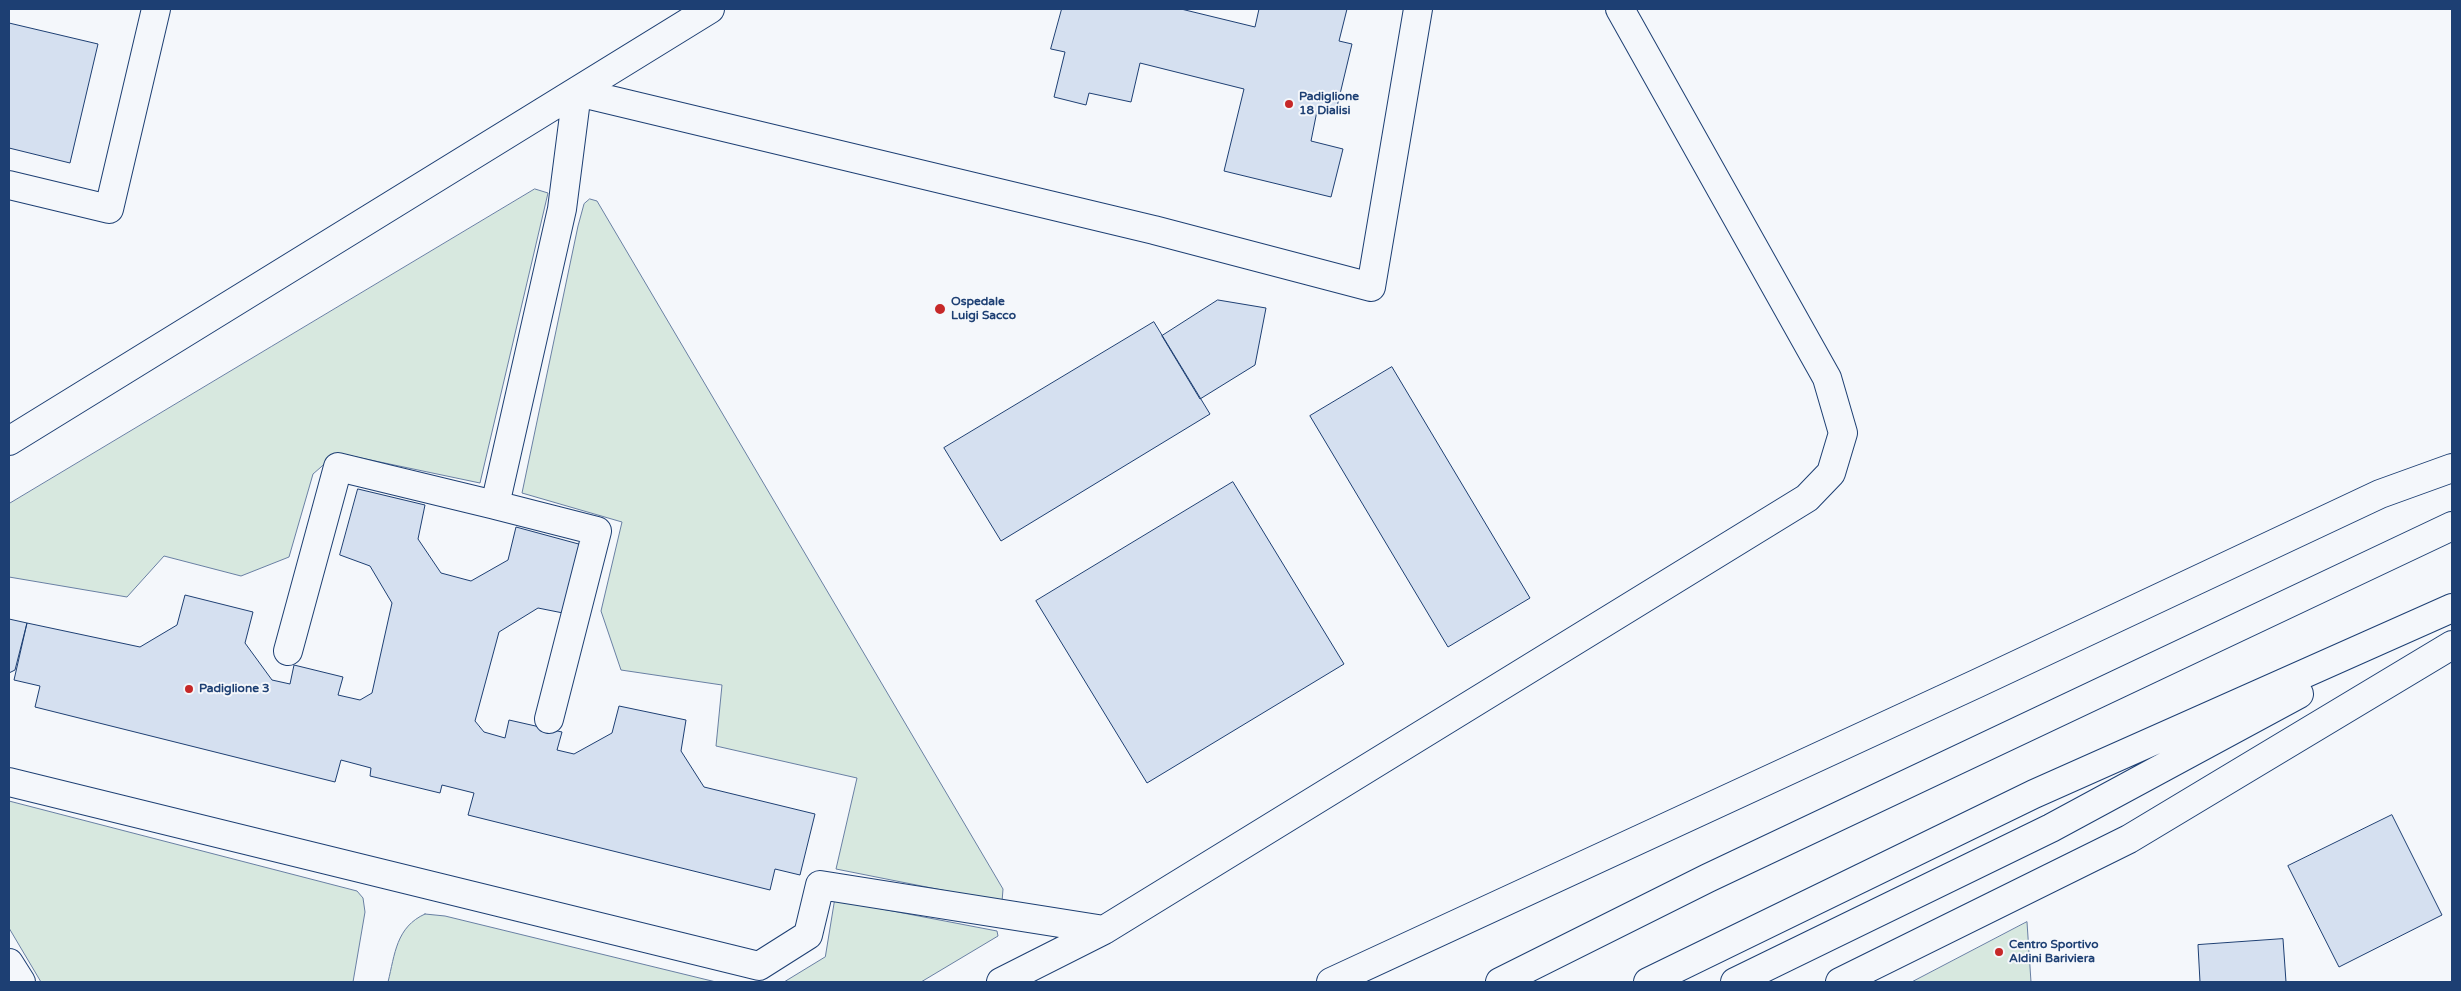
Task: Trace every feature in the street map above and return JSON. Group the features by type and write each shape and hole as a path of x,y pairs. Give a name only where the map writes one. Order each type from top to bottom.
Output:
{"main road":[{"path":"9,185 109,209 156,9"},
{"path":"9,441 710,9"},
{"path":"578,92 1154,230 1371,287 1418,9"},
{"path":"1001,982 1104,930 1799,502 1831,473 1843,433 1828,378 1620,9"},
{"path":"495,505 562,210 578,92"},
{"path":"288,651 338,467 597,531 549,720"},
{"path":"1331,982 1978,684 2380,494 2452,468"},
{"path":"1500,982 1708,878 2452,526"},
{"path":"1648,982 2034,794 2452,608"},
{"path":"1735,982 2050,828 2452,612"},
{"path":"1840,982 2129,839 2452,645"},
{"path":"9,782 759,966 808,935 820,885 1104,930"},
{"path":"9,963 20,982"}],"shaded area":[{"path":"535,189 548,193 480,483 337,453 313,474 289,557 241,576 164,556 127,597 9,577 9,504"},
{"path":"590,199 597,201 1003,889 1002,902 836,869 857,778 716,746 722,685 621,670 601,611 622,522 522,493 578,226 584,204"},
{"path":"9,801 357,891 363,898 365,912 353,982 41,982 9,928"},
{"path":"835,900 997,931 998,936 921,982 784,982 825,957"},
{"path":"425,914 445,916 716,982 388,982 395,952 402,934 408,926"},
{"name":"Centro Sportivo Aldini Bariviera","path":"2027,922 2031,982 1912,982"}],"building":[{"name":"Padiglione 18 Dialisi","path":"1062,9 1181,9 1255,27 1259,9 1347,9 1339,41 1352,44 1335,115 1317,111 1311,141 1343,149 1331,197 1224,171 1244,89 1140,63 1131,102 1089,93 1086,105 1054,97 1065,52 1051,49"},
{"path":"9,23 98,44 70,163 9,148"},
{"path":"1218,300 1266,308 1255,365 1200,399 1162,336"},
{"path":"1154,322 1210,414 1001,541 944,448"},
{"path":"1392,367 1530,598 1448,647 1310,416"},
{"path":"1233,482 1344,664 1147,783 1036,601"},
{"name":"Padiglione 3","path":"358,489 425,505 418,539 441,573 471,581 508,560 516,527 586,546 568,614 538,608 499,632 475,721 484,732 505,738 509,720 562,732 557,750 574,754 612,733 619,706 686,720 681,751 704,787 815,814 800,875 775,869 770,890 468,815 474,793 442,785 440,793 370,776 371,768 341,760 335,782 35,707 40,686 14,680 27,623 140,647 177,625 185,595 253,612 245,643 272,680 290,684 294,665 343,677 338,695 360,700 372,693 392,603 370,566 340,555"},
{"path":"9,619 27,623 15,670 9,673"},
{"path":"2392,815 2442,915 2339,967 2288,866"},
{"path":"2283,939 2286,982 2200,982 2198,945"}],"place":[{"name":"Padiglione 18 Dialisi","path":"1289,104"},
{"name":"Ospedale Luigi Sacco","path":"940,309"},
{"name":"Padiglione 3","path":"189,689"},
{"name":"Centro Sportivo Aldini Bariviera","path":"1999,952"}]}
